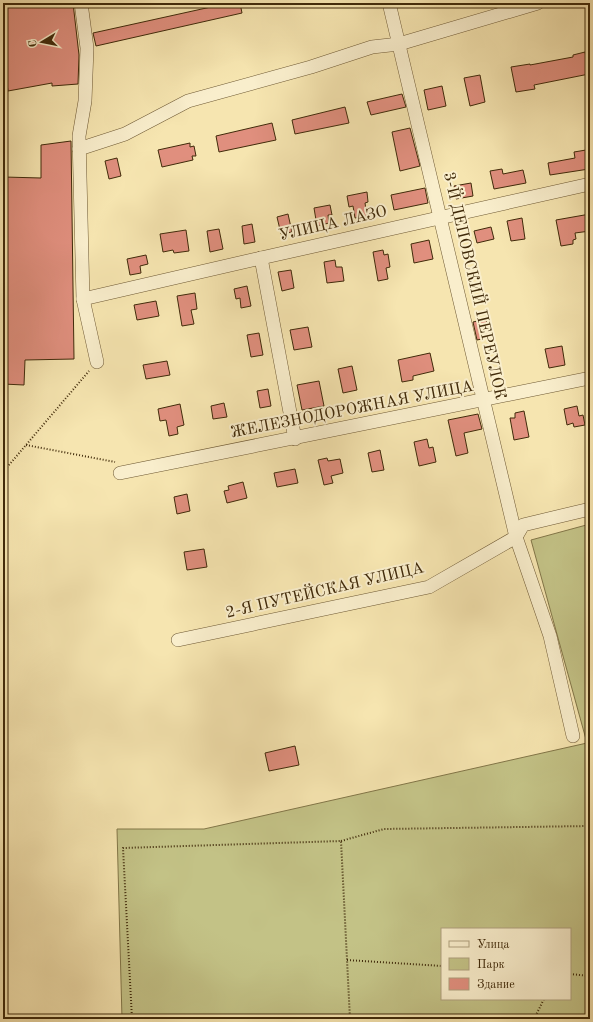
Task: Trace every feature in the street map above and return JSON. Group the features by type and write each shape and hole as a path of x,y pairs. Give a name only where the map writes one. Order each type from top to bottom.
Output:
{"street":[{"path":"81,3 87,48 85,101 79,136 83,299 96,362"},
{"name":"3-Й ДЕПОВСКИЙ ПЕРЕУЛОК","path":"389,3 516,537 550,636 573,736"},
{"path":"79,149 125,134 188,101 311,67 372,47 399,44 538,3"},
{"name":"УЛИЦА ЛАЗО","path":"83,299 590,184"},
{"path":"261,258 295,439"},
{"name":"ЖЕЛЕЗНОДОРОЖНАЯ УЛИЦА","path":"120,473 483,401 590,378"},
{"name":"2-Я ПУТЕЙСКАЯ УЛИЦА","path":"178,640 429,587 516,537 523,525 590,509"}],"path":[{"path":"3,472 96,362"},
{"path":"26,445 116,462 120,473"},
{"path":"132,1019 123,848 341,841 384,829 590,826"},
{"path":"341,841 350,1019"},
{"path":"347,960 441,966"},
{"path":"571,974 590,976"},
{"path":"534,1019 544,1000"}],"green space":[{"path":"590,524 590,1019 122,1019 117,829 204,829 587,743 531,540"}],"building":[{"path":"3,3 73,3 79,55 78,84 52,86 52,83 8,91 3,54"},
{"path":"229,3 240,3 242,13 96,46 93,33"},
{"path":"585,52 589,74 534,85 535,89 516,92 511,67 573,57 573,55"},
{"path":"480,75 485,102 470,106 464,78"},
{"path":"442,86 446,106 428,110 424,90"},
{"path":"402,94 406,107 371,115 367,102"},
{"path":"345,107 349,123 295,134 292,120"},
{"path":"272,123 276,140 219,152 216,136"},
{"path":"410,128 420,166 400,171 392,132"},
{"path":"71,141 74,359 25,360 24,385 3,384 4,177 41,178 41,145"},
{"path":"190,143 190,147 194,146 196,156 192,156 193,160 162,167 158,150"},
{"path":"586,150 589,169 550,175 548,163 575,158 574,152"},
{"path":"117,158 121,176 109,179 105,161"},
{"path":"502,169 503,174 523,170 526,183 494,189 490,171"},
{"path":"471,183 473,196 456,199 454,186"},
{"path":"425,188 428,203 394,210 391,195"},
{"path":"367,192 368,202 365,203 367,216 355,218 353,206 349,207 347,196"},
{"path":"330,205 332,215 328,215 329,223 317,226 314,208"},
{"path":"288,214 292,232 281,234 277,217"},
{"path":"590,214 590,231 575,233 576,239 573,240 573,244 561,246 556,220"},
{"path":"522,218 525,239 511,241 507,221"},
{"path":"252,224 255,242 244,244 242,226"},
{"path":"491,227 494,239 477,243 474,231"},
{"path":"219,229 223,249 210,252 207,231"},
{"path":"186,230 189,251 174,253 173,250 163,252 160,234"},
{"path":"429,240 433,259 414,263 411,244"},
{"path":"383,250 384,255 388,254 390,267 386,268 388,279 378,281 373,252"},
{"path":"146,255 148,264 140,266 141,273 130,275 127,259"},
{"path":"335,260 336,267 342,267 344,281 327,283 324,262"},
{"path":"291,270 294,288 282,291 278,272"},
{"path":"247,286 251,306 241,308 240,298 236,299 234,289"},
{"path":"195,293 197,309 191,310 194,324 182,326 177,296"},
{"path":"156,301 159,316 137,320 134,305"},
{"path":"486,319 491,337 477,340 473,322"},
{"path":"308,327 312,347 294,350 290,330"},
{"path":"259,333 263,355 251,357 247,335"},
{"path":"562,346 565,365 549,368 545,349"},
{"path":"430,353 434,371 413,376 413,380 402,382 398,360"},
{"path":"167,361 170,375 146,379 143,365"},
{"path":"352,366 357,390 343,393 338,369"},
{"path":"319,381 324,406 302,410 297,385"},
{"path":"268,389 271,406 260,408 257,391"},
{"path":"224,403 227,417 213,419 211,406"},
{"path":"180,404 184,425 177,427 178,434 169,436 166,420 160,421 158,409"},
{"path":"577,406 579,416 583,415 585,425 574,427 573,423 567,425 564,409"},
{"path":"524,411 529,437 514,440 510,418 515,418 515,413"},
{"path":"478,414 482,429 464,433 468,453 456,456 448,420"},
{"path":"427,439 429,448 433,447 436,462 419,466 414,442"},
{"path":"380,450 384,470 372,472 368,453"},
{"path":"327,458 328,461 340,459 343,473 331,476 333,483 324,485 318,460"},
{"path":"295,469 298,483 277,487 274,473"},
{"path":"243,482 247,498 227,503 224,491 229,490 228,486"},
{"path":"187,494 190,511 177,514 174,497"},
{"path":"204,549 207,567 187,570 184,552"},
{"path":"295,746 299,765 269,771 265,753"}]}
